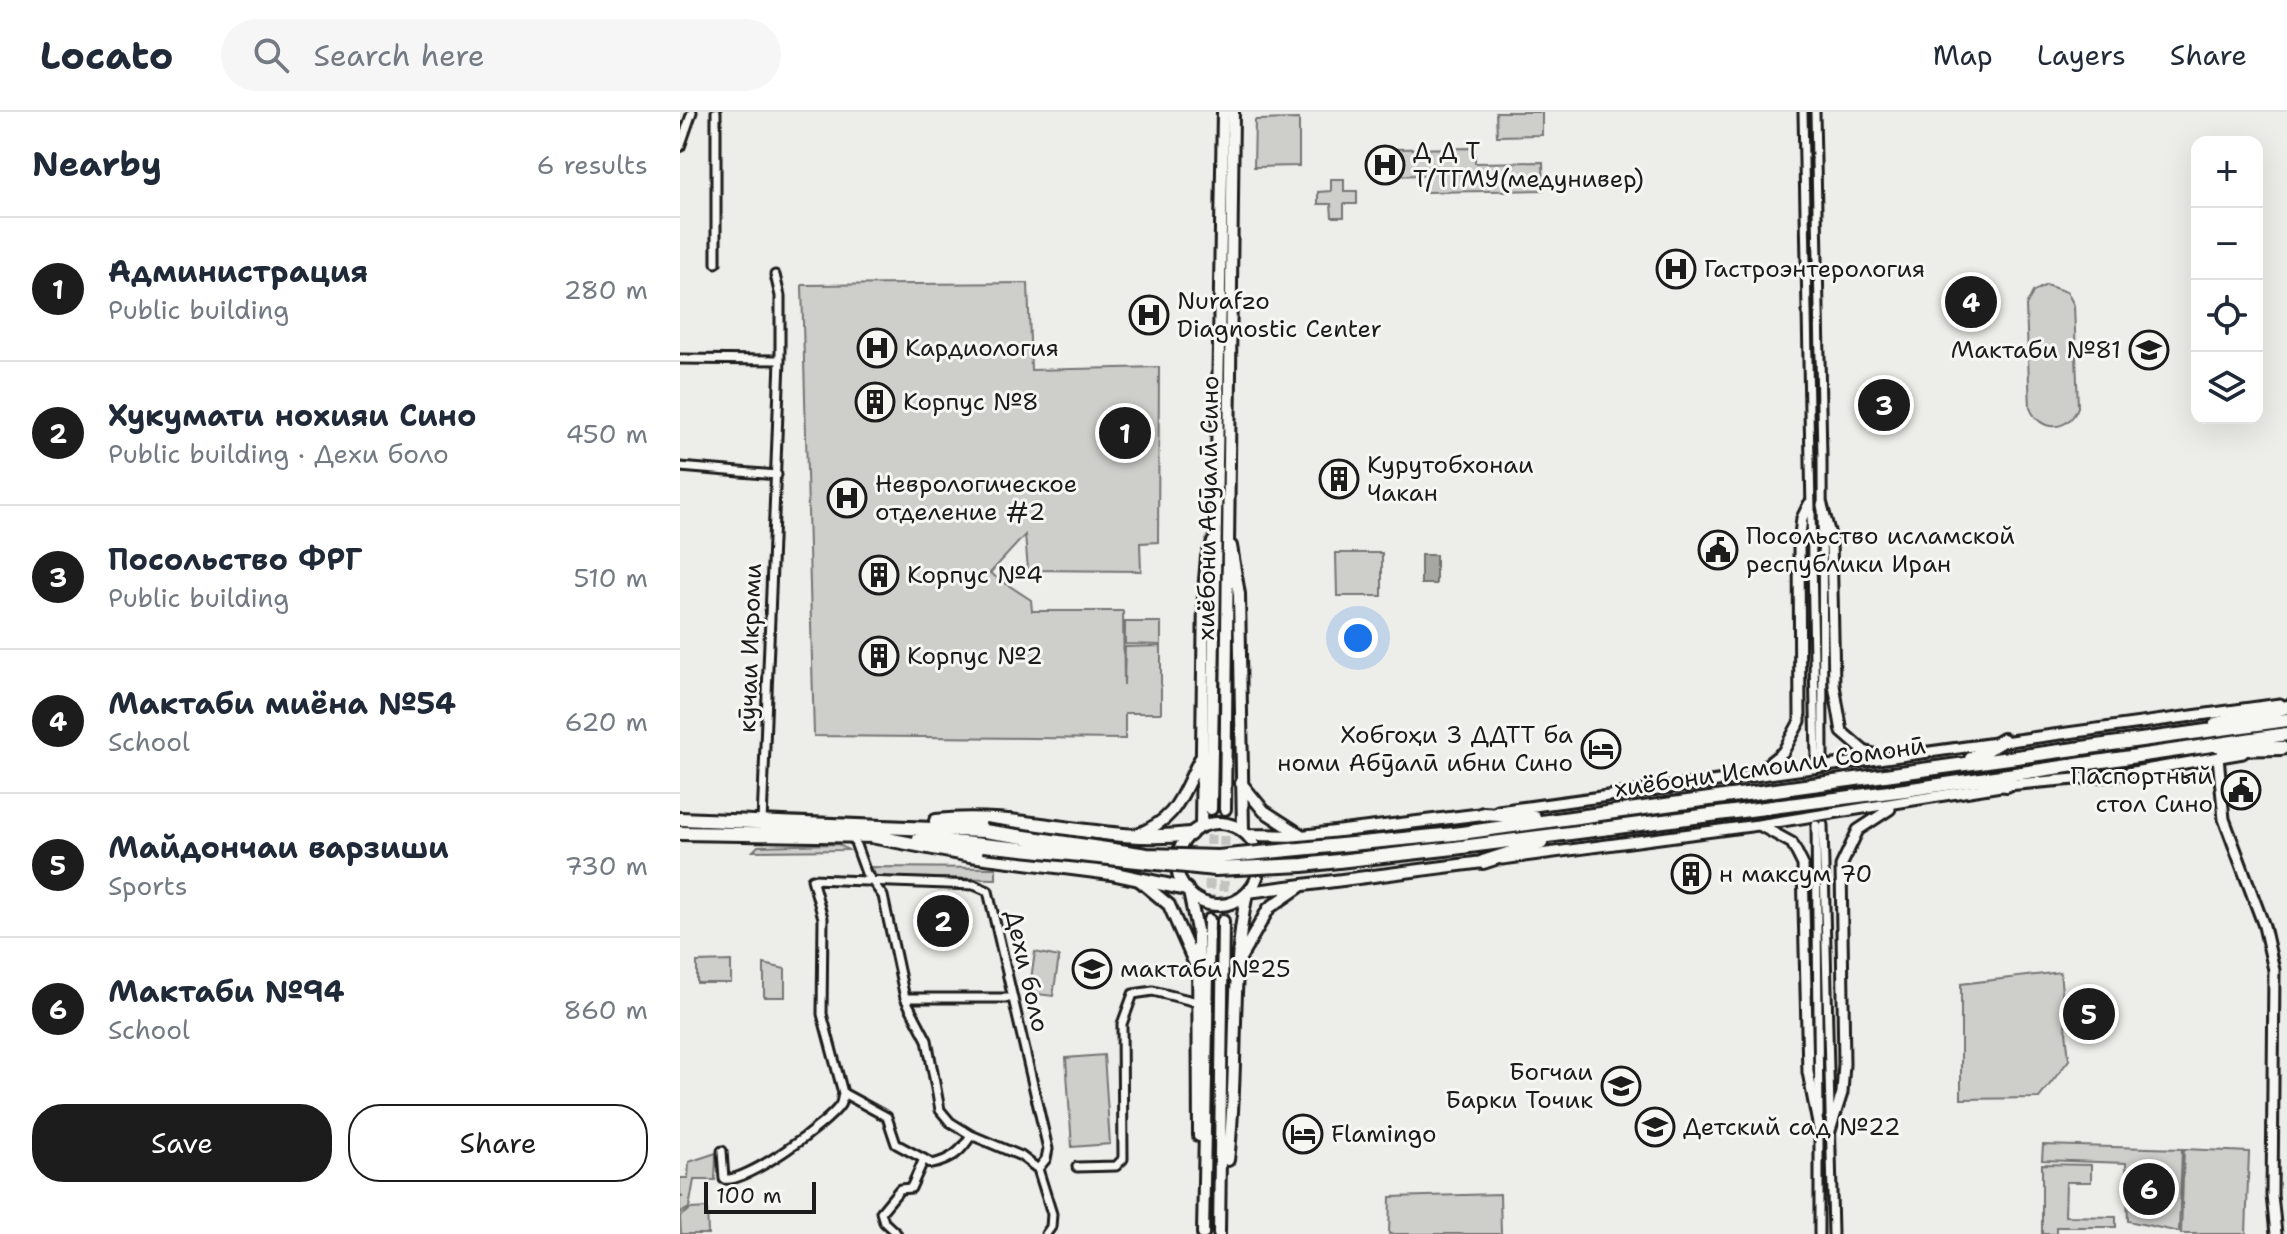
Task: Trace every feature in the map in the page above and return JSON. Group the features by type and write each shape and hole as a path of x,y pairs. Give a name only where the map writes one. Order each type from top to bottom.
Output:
{"highway":[{"path":"2182,734 2287,705"},
{"name":"хиёбони Исмоили Сомонӣ","path":"680,819 984,831 1147,855 1218,857 1454,834 2287,720"},
{"name":"хиёбони Исмоили Сомонӣ","path":"680,833 871,836 1215,869 1303,865 1570,833 2287,734"},
{"path":"1964,763 2003,740"},
{"path":"2184,750 2282,748"},
{"path":"1967,779 2007,785"},
{"path":"1483,814 1562,819"},
{"path":"901,827 964,818 1135,835 1196,831"},
{"path":"1483,862 1570,833"},
{"path":"871,836 899,844 1135,877 1188,890"}],"main road":[{"name":"хиёбони Абӯалӣ Сино","path":"1211,809 1223,112"},
{"name":"хиёбони Абӯалӣ Сино","path":"1225,809 1233,112"},
{"path":"1196,831 1202,754 1204,592 1207,557 1216,534"},
{"path":"1222,1177 1228,1161 1233,1110 1236,965 1248,892 1258,873 1259,863 1245,833 1241,783 1239,594 1228,534"},
{"path":"1135,835 1161,825 1177,806 1202,754"},
{"path":"1241,783 1264,811 1302,836"},
{"path":"1205,1178 1200,1152 1198,935 1188,890 1178,867 1183,844 1196,831 1223,823 1245,833 1302,836 1483,814"},
{"path":"1188,890 1218,905 1248,892 1483,862"},
{"path":"1135,877 1169,905 1197,969"},
{"path":"1236,965 1258,922 1269,908 1306,883"},
{"path":"1203,1234 1209,920"},
{"path":"1219,1234 1223,921"}],"street":[{"path":"680,147 692,112"},
{"path":"716,112 716,263"},
{"path":"1803,112 1809,504 1819,759 1823,608 1815,112"},
{"name":"кӯчаи Икроми","path":"762,823 780,360 780,296 775,275"},
{"path":"680,359 780,360"},
{"path":"1808,376 1821,376"},
{"path":"680,467 777,475"},
{"path":"1752,777 1783,752 1800,721 1799,544 1802,518 1809,504"},
{"path":"1822,505 1831,539 1834,685 1842,732 1864,751 1889,759"},
{"path":"1813,608 1823,608"},
{"path":"1483,814 1889,759 2003,740 2287,705"},
{"path":"1483,862 1758,825 2007,785 2110,776 2282,748"},
{"path":"2218,757 2224,819 2260,916 2274,970 2272,1195 2276,1234"},
{"path":"1824,1134 1841,1096 1844,1064 1841,866 1858,830 1885,811 1905,803"},
{"path":"1758,825 1776,831 1792,843 1803,865 1808,1072 1824,1134"},
{"path":"1819,1234 1824,1134 1827,942 1820,825 1816,943 1824,1134 1833,1234"},
{"path":"853,837 866,873 883,896 905,998 927,1040 940,1110 950,1122 971,1135 1021,1156 1038,1169 1052,1214 1051,1227 1046,1234"},
{"path":"722,1151 724,1179 738,1179 768,1164 840,1106 843,1093 822,1014 823,918 812,879 874,882"},
{"name":"Дехи боло","path":"874,882 982,886 991,900 1048,1149 1046,1159 1038,1169"},
{"path":"1077,1167 1116,1166 1123,1159 1122,1024 1133,994 1153,991 1197,1002"},
{"path":"905,998 1012,998"},
{"path":"843,1093 887,1117 896,1144 932,1164 961,1152 971,1135"},
{"path":"897,1234 884,1222 881,1212 900,1189 911,1188 924,1159"}],"shaded area":[{"path":"1496,112 1542,112 1542,135 1497,136"},
{"path":"1299,119 1299,166 1254,167 1255,120"},
{"path":"1475,148 1475,163 1543,162 1544,190 1425,192 1424,175 1392,176 1391,149"},
{"path":"1331,179 1344,179 1344,191 1357,191 1357,204 1344,204 1344,217 1332,217 1331,204 1318,204 1318,192 1331,191"},
{"path":"1028,283 1031,370 1159,367 1158,542 1140,543 1141,571 1028,570 1025,535 990,573 1031,600 1032,611 1123,611 1124,685 1125,647 1161,646 1161,713 1125,713 1125,739 814,736 802,285"},
{"path":"2046,285 2067,292 2074,305 2078,407 2068,421 2054,426 2040,422 2030,408 2026,306 2033,292"},
{"path":"1336,553 1382,553 1382,596 1337,596"},
{"path":"1421,555 1436,555 1436,584 1421,584"},
{"path":"1125,622 1161,622 1161,645 1125,644"},
{"path":"838,844 848,850 753,851 758,846"},
{"path":"870,867 996,868 996,879 877,877"},
{"path":"1191,926 1241,926 1239,981 1228,988 1227,1001 1216,1004 1197,976 1192,959"},
{"path":"1035,952 1059,957 1053,996 1029,993"},
{"path":"731,961 731,983 697,983 697,962"},
{"path":"764,964 785,969 785,997 764,997"},
{"path":"2060,972 2069,1060 2039,1098 1961,1099 1961,984"},
{"path":"2081,997 2098,997 2097,1031 2082,1032"},
{"path":"1104,1055 1110,1144 1072,1147 1066,1058"},
{"path":"2043,1145 2182,1149 2179,1232 2128,1221 2126,1163 2042,1160"},
{"path":"2184,1149 2249,1152 2246,1234 2181,1234"},
{"path":"716,1153 715,1180 694,1180 689,1208 680,1213 680,1197 683,1197 680,1196 680,1178 688,1178 689,1162"},
{"path":"2042,1164 2091,1165 2091,1182 2066,1182 2065,1216 2116,1217 2116,1227 2056,1227 2056,1234 2042,1234"},
{"path":"1500,1194 1501,1234 1389,1234 1390,1197"},
{"path":"707,1208 708,1234 681,1234 680,1216 691,1209"}],"tunnel":[{"path":"1823,764 1823,825"},
{"path":"1816,765 1816,805"},
{"path":"1209,920 1211,809"},
{"path":"1223,921 1225,809"}],"place":[{"name":"Д Д Т Т/ТГМУ(медунивер)","path":"1385,165"},
{"name":"Гастроэнтерология","path":"1676,269"},
{"name":"Мактаби миёна №54","path":"1971,302"},
{"name":"Nurafzo Diagnostic Center","path":"1149,315"},
{"name":"Кардиология","path":"877,348"},
{"name":"Мактаби №81","path":"2149,350"},
{"name":"Корпус №8","path":"875,402"},
{"name":"Посольство ФРГ","path":"1884,405"},
{"name":"Администрация","path":"1125,433"},
{"name":"Курутобхонаи Чакан","path":"1339,479"},
{"name":"Неврологическое отделение #2","path":"847,498"},
{"name":"Посольство исламской республики Иран","path":"1718,550"},
{"name":"Корпус №4","path":"879,575"},
{"name":"Корпус №2","path":"879,656"},
{"name":"Хобгоҳи 3 ДДТТ ба номи Абӯалӣ ибни Сино","path":"1601,749"},
{"name":"Паспортный стол Сино","path":"2241,790"},
{"name":"н максум 70","path":"1691,874"},
{"name":"Хукумати нохияи Сино","path":"943,921"},
{"name":"мактаби №25","path":"1092,969"},
{"name":"Майдончаи варзиши","path":"2089,1014"},
{"name":"Богчаи Барки Точик","path":"1621,1086"},
{"name":"Детский сад №22","path":"1655,1127"},
{"name":"Flamingo","path":"1303,1134"},
{"name":"Мактаби №94","path":"2149,1189"}]}
